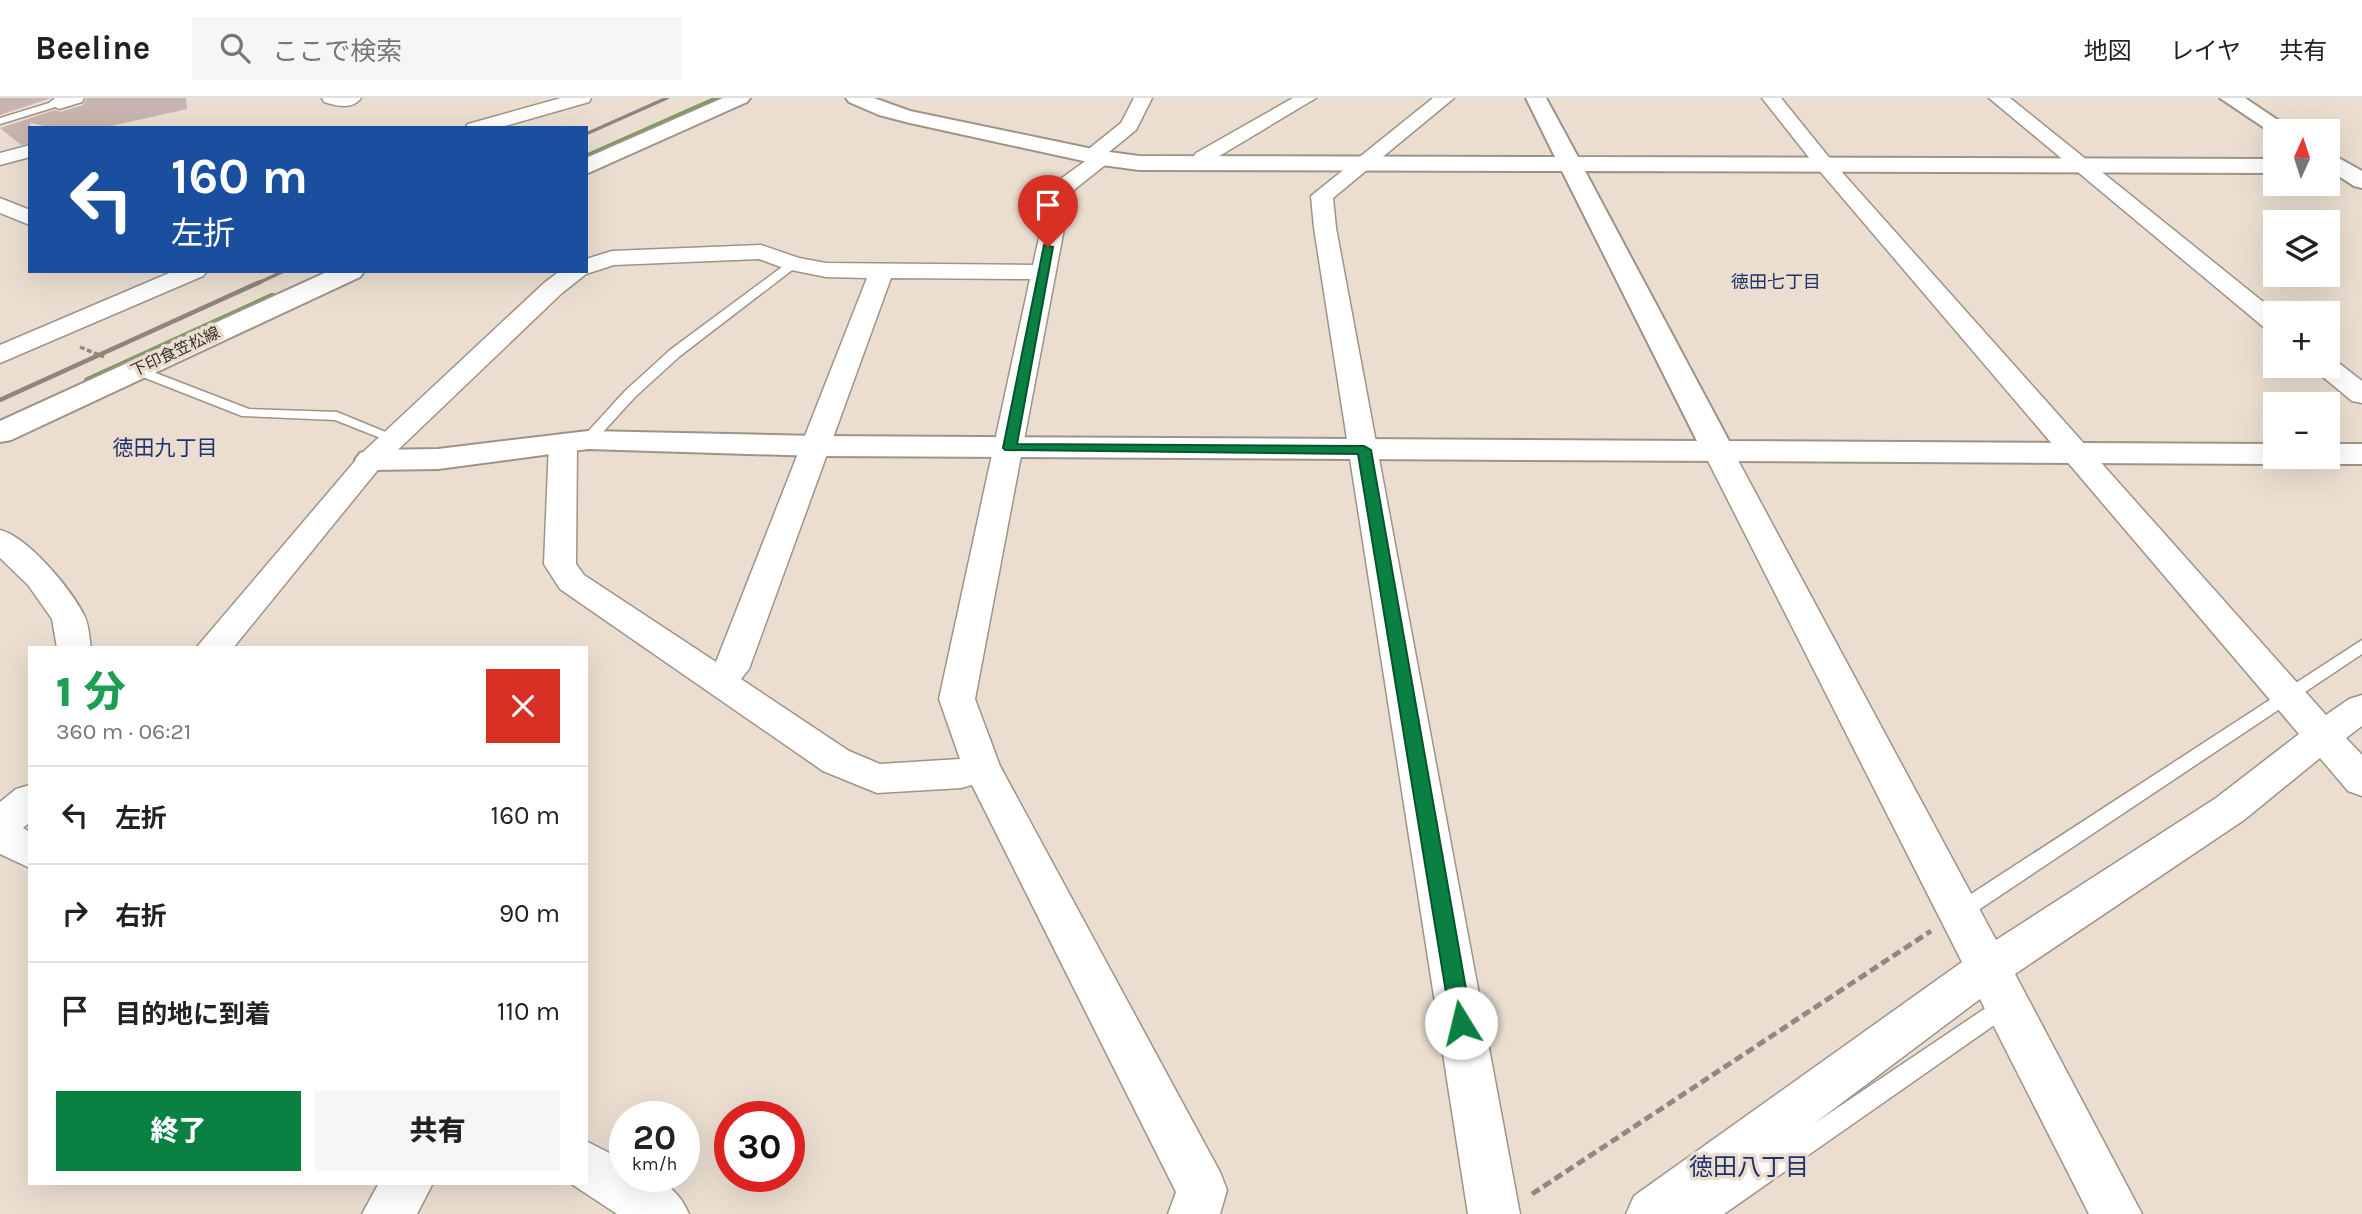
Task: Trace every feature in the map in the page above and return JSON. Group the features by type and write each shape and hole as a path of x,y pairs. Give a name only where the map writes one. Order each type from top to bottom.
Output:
{"street":[{"path":"331,98 342,102 352,98"},
{"path":"482,126 582,98"},
{"path":"588,166 740,98"},
{"path":"856,98 887,111 1102,158 1139,163 2263,166"},
{"path":"1102,158 1098,151 1129,126 1143,98"},
{"path":"1199,163 1203,157 1307,98"},
{"path":"1445,98 1322,196 1325,228 1364,450 1510,1206"},
{"path":"1536,98 2116,1214"},
{"path":"1771,98 1825,165 2362,781"},
{"path":"1998,98 2263,314"},
{"path":"2230,98 2264,119"},
{"path":"0,159 28,152"},
{"path":"1102,158 1067,185 1059,197 957,699 981,766 1202,1190 1194,1214"},
{"path":"2340,166 2362,181"},
{"path":"588,266 612,258 761,252 794,264 826,270 1042,272"},
{"path":"718,680 731,669 881,272"},
{"path":"0,355 181,273"},
{"name":"下印食笠松線","path":"0,433 347,273"},
{"path":"216,646 382,449 572,273"},
{"path":"2340,377 2362,395"},
{"path":"382,449 438,459 575,441 1010,448 2263,454"},
{"path":"575,441 560,564 572,582 836,761 877,779 961,774 981,766"},
{"path":"2340,454 2362,454"},
{"path":"0,540 40,578 69,618 74,646"},
{"path":"1652,1214 1996,987 2362,708"},
{"path":"0,824 28,802"},
{"path":"0,834 28,851"},
{"path":"588,1167 663,1214"},
{"path":"388,1214 407,1185"}],"lane":[{"path":"0,121 60,100"},
{"path":"575,441 675,353 794,264"},
{"path":"135,369 247,413 337,416 382,449"},
{"path":"1958,913 2362,646"},
{"path":"1702,1214 1996,987"}],"path":[{"path":"46,335 135,369"},
{"path":"1510,1206 1958,913"}],"building":[{"path":"0,98 51,98 0,115"},
{"path":"87,98 186,98 187,109 111,126 45,126 30,123 28,143 21,145 0,128 55,110 60,112 83,105"}],"waterway":[{"path":"588,156 719,98"},
{"path":"88,381 272,297"}],"railway":[{"path":"588,133 667,98"},
{"path":"256,284 280,273"},
{"path":"0,400 260,282"}],"district":[{"name":"徳田七丁目","path":"1776,282"},
{"name":"徳田九丁目","path":"165,448"},
{"name":"徳田八丁目","path":"1749,1167"}],"route":[{"path":"1048,247 1010,448 1364,450 1461,1023"}]}
